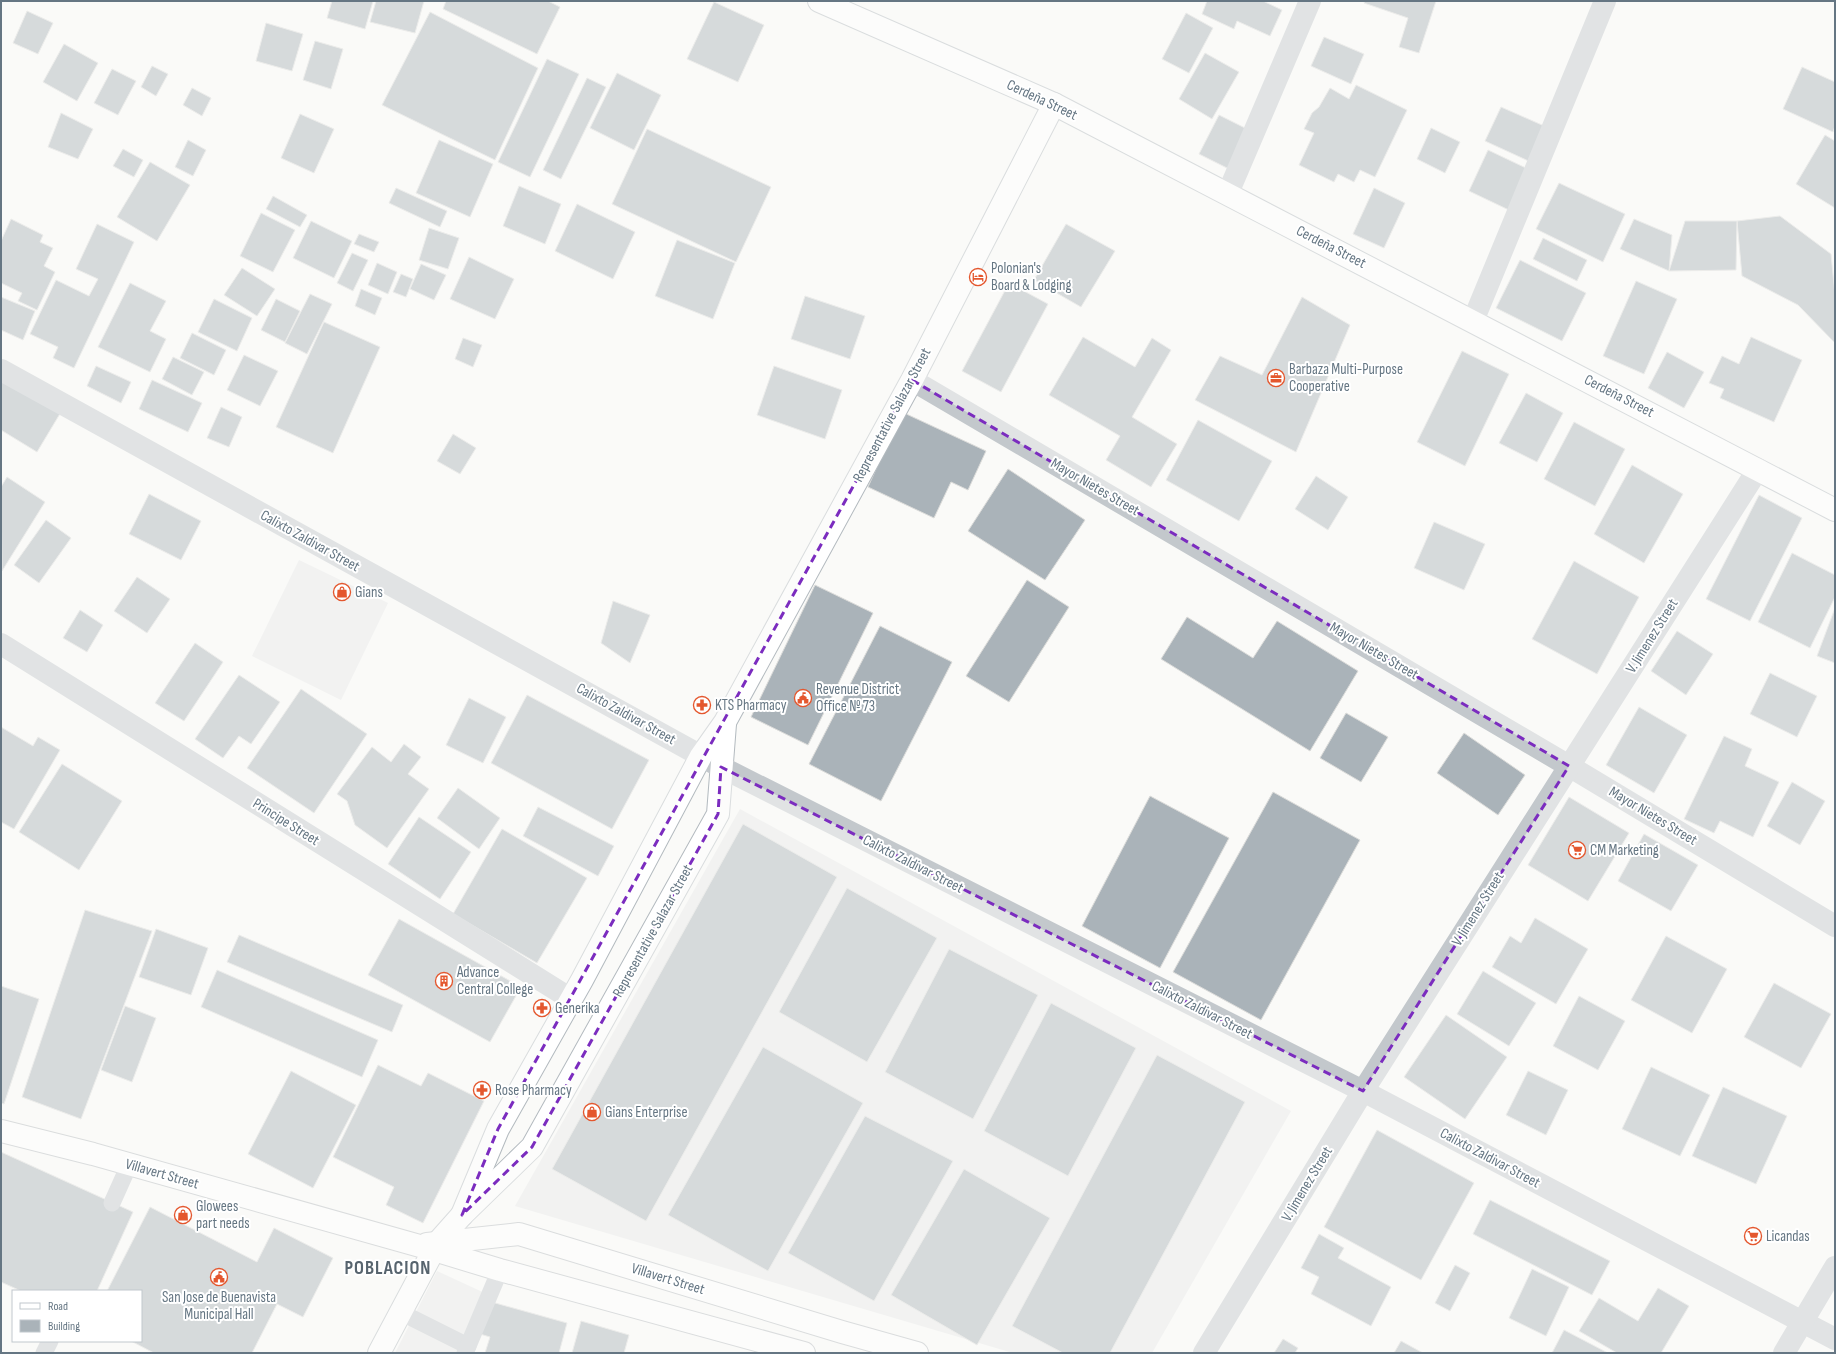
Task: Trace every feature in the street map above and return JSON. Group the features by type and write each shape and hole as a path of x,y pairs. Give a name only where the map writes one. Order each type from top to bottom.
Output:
{"main road":[{"name":"Cerdeña Street","path":"819,1 1054,104 1835,510"},
{"name":"Representative Salazar Street","path":"462,1215 498,1129 571,999 701,756 725,722 912,380 1054,104"},
{"name":"Representative Salazar Street","path":"379,1353 400,1312 430,1246 532,1147 718,814 725,722"},
{"name":"Villavert Street","path":"1,1131 430,1246 500,1270 804,1353"},
{"name":"Villavert Street","path":"430,1246 520,1234 842,1332 917,1353"}],"street":[{"path":"1228,194 1310,1"},
{"path":"1473,321 1605,1"},
{"name":"Calixto Zaldivar Street","path":"1,370 721,767 1363,1091 1835,1339"},
{"name":"Mayor Nietes Street","path":"912,380 1569,766 1835,926"},
{"name":"V. Jimenez Street","path":"1204,1353 1363,1091 1758,469"},
{"name":"Principe Street","path":"1,644 571,999"},
{"path":"1784,1353 1835,1267"}],"lane":[{"path":"112,1203 129,1165"},
{"path":"400,1312 467,1350 500,1270"},
{"path":"44,1353 50,1342"}],"highlighted area":[{"path":"912,380 1569,766 1363,1091 721,767 718,814 532,1147 462,1215 498,1129"}],"shaded area":[{"path":"299,560 388,603 341,700 252,656"},
{"path":"740,809 1291,1111 1152,1353 1013,1353 515,1206"},
{"path":"437,1271 489,1295 470,1353 395,1353"}],"building":[{"path":"332,1 373,1 365,29 327,18"},
{"path":"376,1 424,1 415,33 370,22"},
{"path":"446,1 548,1 560,7 537,54 443,9"},
{"path":"1207,1 1263,1 1282,10 1270,36 1237,21 1234,29 1202,14"},
{"path":"1365,1 1436,1 1419,53 1399,47 1408,18 1364,3"},
{"path":"714,2 764,25 738,82 687,59"},
{"path":"27,11 53,23 38,54 13,43"},
{"path":"430,12 538,68 495,160 382,105"},
{"path":"1186,13 1213,28 1189,73 1162,59"},
{"path":"266,23 303,34 292,71 256,61"},
{"path":"1324,37 1364,54 1351,84 1311,66"},
{"path":"315,41 343,49 331,89 303,80"},
{"path":"64,44 98,63 77,101 43,82"},
{"path":"1205,53 1239,72 1212,119 1179,99"},
{"path":"547,59 579,74 530,177 498,162"},
{"path":"152,66 168,74 156,96 141,87"},
{"path":"1802,67 1835,82 1835,126 1833,132 1783,109"},
{"path":"112,69 136,81 118,115 94,103"},
{"path":"617,73 661,95 634,150 590,128"},
{"path":"587,78 606,87 561,179 543,170"},
{"path":"1356,85 1407,110 1375,177 1360,170 1354,182 1338,174 1334,182 1299,165 1314,133 1304,129 1312,113 1319,107 1330,88 1349,99"},
{"path":"192,88 211,98 202,116 183,105"},
{"path":"1501,107 1551,129 1535,164 1485,141"},
{"path":"61,113 93,129 78,159 48,147"},
{"path":"300,114 334,129 314,173 281,158"},
{"path":"1219,115 1251,131 1231,170 1199,154"},
{"path":"1431,128 1460,142 1445,173 1417,159"},
{"path":"647,129 771,187 736,262 612,204"},
{"path":"1825,135 1835,141 1835,208 1796,184"},
{"path":"188,140 206,150 193,176 175,167"},
{"path":"439,140 493,164 470,217 416,193"},
{"path":"123,149 143,160 134,177 113,166"},
{"path":"1488,150 1530,170 1511,211 1469,191"},
{"path":"150,162 190,185 157,241 117,217"},
{"path":"1559,183 1625,214 1603,262 1536,229"},
{"path":"519,186 561,204 545,244 503,226"},
{"path":"396,188 447,211 440,227 389,203"},
{"path":"1374,188 1405,203 1384,248 1353,234"},
{"path":"273,196 307,215 300,227 266,209"},
{"path":"577,204 635,232 613,279 555,251"},
{"path":"261,213 295,230 273,272 240,256"},
{"path":"1780,216 1831,254 1835,295 1835,343 1798,305 1742,276 1737,221"},
{"path":"11,219 43,235 40,242 53,248 44,266 55,272 37,310 18,301 22,293 1,283 1,241"},
{"path":"1634,219 1672,235 1669,271 1620,249"},
{"path":"311,221 352,241 334,278 293,258"},
{"path":"1685,221 1737,221 1736,270 1669,271"},
{"path":"97,224 134,242 74,368 53,358 58,347 30,334 56,280 89,296 98,279 76,269"},
{"path":"1066,224 1115,251 1081,307 1034,280"},
{"path":"429,228 459,238 448,269 419,260"},
{"path":"359,234 379,242 374,252 354,244"},
{"path":"1543,238 1587,260 1577,281 1533,259"},
{"path":"677,240 735,263 713,319 655,296"},
{"path":"352,253 368,260 353,291 337,283"},
{"path":"469,257 514,279 495,319 450,299"},
{"path":"1520,260 1586,293 1562,341 1496,308"},
{"path":"377,263 397,272 388,294 368,285"},
{"path":"421,264 446,275 434,300 410,289"},
{"path":"242,268 275,289 257,316 224,295"},
{"path":"401,274 413,279 406,297 393,292"},
{"path":"1636,281 1677,299 1644,374 1603,356"},
{"path":"130,283 166,301 150,331 166,339 150,372 98,347"},
{"path":"1009,283 1048,304 1001,392 962,371"},
{"path":"361,289 382,298 375,315 355,306"},
{"path":"310,294 332,304 307,354 285,343"},
{"path":"805,296 865,316 850,359 791,339"},
{"path":"1,297 35,311 23,340 1,330"},
{"path":"1302,297 1350,325 1296,452 1195,400 1220,356 1262,375"},
{"path":"214,299 252,318 237,351 198,332"},
{"path":"276,299 300,311 285,342 261,330"},
{"path":"324,322 380,347 333,453 276,427"},
{"path":"192,333 226,350 214,375 180,358"},
{"path":"1083,337 1135,367 1152,338 1171,350 1132,417 1177,444 1151,487 1106,460 1120,436 1049,395"},
{"path":"1751,337 1802,360 1774,422 1720,398 1724,389 1709,383 1722,356 1739,364"},
{"path":"463,338 482,345 473,367 455,359"},
{"path":"1462,351 1509,374 1465,466 1417,442"},
{"path":"1667,352 1704,372 1684,408 1648,388"},
{"path":"244,355 278,371 260,406 227,390"},
{"path":"173,357 204,372 192,395 162,379"},
{"path":"96,366 131,382 121,403 87,386"},
{"path":"774,366 842,390 825,439 757,415"},
{"path":"1,376 61,412 37,452 1,430"},
{"path":"152,380 202,403 188,432 139,409"},
{"path":"1526,393 1563,413 1537,462 1499,443"},
{"path":"221,407 242,417 229,447 207,438"},
{"path":"902,412 986,451 968,490 951,482 934,518 868,487"},
{"path":"1198,420 1272,461 1239,521 1166,480"},
{"path":"1574,422 1625,449 1595,506 1544,479"},
{"path":"453,434 476,448 460,474 437,461"},
{"path":"1632,465 1683,494 1644,563 1594,534"},
{"path":"1008,469 1085,520 1045,580 968,531"},
{"path":"1316,476 1348,497 1328,530 1295,509"},
{"path":"7,477 45,502 2,571 1,487"},
{"path":"149,494 201,521 181,560 129,534"},
{"path":"1759,495 1802,518 1750,621 1706,599"},
{"path":"46,520 71,538 39,583 14,565"},
{"path":"1434,522 1485,544 1464,590 1414,568"},
{"path":"1792,553 1835,575 1835,597 1810,648 1758,622"},
{"path":"1574,561 1639,597 1597,674 1532,639"},
{"path":"137,577 170,599 147,633 114,611"},
{"path":"1027,580 1069,607 1009,702 966,676"},
{"path":"815,585 873,613 808,745 751,717"},
{"path":"613,601 650,615 630,663 601,643"},
{"path":"1835,608 1835,663 1817,656"},
{"path":"80,610 103,625 87,652 63,638"},
{"path":"1187,617 1253,658 1277,621 1358,671 1310,751 1161,659"},
{"path":"880,626 952,662 881,801 809,764"},
{"path":"1677,631 1713,654 1686,695 1651,671"},
{"path":"195,643 223,662 184,721 155,703"},
{"path":"1770,673 1817,696 1797,737 1750,714"},
{"path":"239,675 280,702 251,744 239,736 223,758 195,739"},
{"path":"301,689 367,734 314,813 247,768"},
{"path":"527,695 649,760 612,829 491,763"},
{"path":"469,698 506,717 483,763 446,745"},
{"path":"1639,707 1687,735 1654,793 1606,765"},
{"path":"1346,713 1388,737 1361,782 1320,758"},
{"path":"1,727 33,746 38,737 60,750 14,829 1,822"},
{"path":"1464,733 1525,775 1498,815 1437,773"},
{"path":"1724,736 1752,749 1745,766 1779,782 1753,837 1720,821 1714,833 1684,819"},
{"path":"404,744 421,757 408,774 429,789 387,848 355,825 347,801 337,794 372,747 391,762"},
{"path":"62,764 122,801 79,870 19,832"},
{"path":"1792,782 1825,801 1800,845 1767,826"},
{"path":"458,788 500,818 479,849 437,818"},
{"path":"1273,792 1360,840 1261,1020 1173,972"},
{"path":"1150,796 1229,838 1160,968 1082,926"},
{"path":"1569,797 1629,833 1588,901 1528,865"},
{"path":"538,807 614,846 598,876 523,836"},
{"path":"419,817 471,852 440,899 388,864"},
{"path":"743,824 837,877 646,1221 552,1169"},
{"path":"502,829 587,878 537,963 453,914"},
{"path":"1644,834 1698,865 1671,911 1618,881"},
{"path":"847,888 937,938 867,1062 779,1012"},
{"path":"85,910 152,931 81,1119 22,1097"},
{"path":"1535,918 1588,949 1556,1004 1492,967 1510,936 1521,943"},
{"name":"Advance Central College","path":"399,919 521,987 490,1042 368,975"},
{"path":"156,929 208,948 191,995 139,977"},
{"path":"239,935 403,1005 392,1032 227,962"},
{"path":"1666,936 1727,969 1692,1033 1631,1000"},
{"path":"949,949 1038,995 973,1119 885,1072"},
{"path":"217,970 378,1040 362,1077 201,1007"},
{"path":"1483,971 1536,1003 1509,1046 1457,1014"},
{"path":"1774,983 1831,1014 1801,1068 1744,1037"},
{"path":"1,986 39,999 4,1104 1,1103"},
{"path":"1579,996 1625,1021 1598,1070 1553,1046"},
{"path":"1051,1003 1136,1048 1068,1176 984,1131"},
{"path":"125,1006 156,1018 132,1082 101,1070"},
{"path":"1446,1015 1507,1057 1465,1119 1404,1077"},
{"path":"763,1047 863,1103 768,1271 668,1215"},
{"path":"1157,1055 1245,1102 1110,1353 1063,1353 1012,1326"},
{"path":"378,1065 421,1086 428,1073 484,1101 423,1223 386,1205 394,1187 333,1157"},
{"path":"1651,1067 1710,1095 1680,1156 1622,1129"},
{"path":"291,1071 356,1105 313,1188 248,1154"},
{"path":"1528,1071 1568,1090 1546,1135 1506,1115"},
{"path":"1723,1087 1787,1116 1756,1184 1692,1156"},
{"path":"865,1116 953,1161 874,1301 788,1253"},
{"path":"1377,1130 1474,1183 1421,1280 1324,1227"},
{"path":"1,1152 133,1212 97,1290 19,1290 1,1282"},
{"path":"964,1169 1050,1218 977,1345 891,1295"},
{"path":"1490,1200 1610,1261 1592,1295 1473,1234"},
{"name":"San Jose de Buenavista Municipal Hall","path":"150,1207 257,1262 274,1228 333,1258 303,1317 277,1304 252,1353 154,1353 133,1342 142,1342 142,1290 108,1290"},
{"path":"1319,1234 1344,1248 1338,1258 1391,1287 1371,1326 1311,1294 1319,1277 1301,1268"},
{"path":"1455,1265 1470,1273 1450,1311 1435,1303"},
{"path":"1532,1269 1569,1287 1546,1336 1509,1318"},
{"path":"1658,1288 1689,1306 1661,1353 1617,1353 1579,1331 1599,1298 1638,1321"},
{"path":"488,1301 567,1323 559,1353 485,1353 490,1337 480,1334"},
{"path":"581,1321 629,1335 624,1353 572,1353"},
{"path":"1564,1330 1608,1353 1552,1353"},
{"path":"1283,1339 1298,1348 1295,1353 1274,1353"},
{"path":"1401,1341 1423,1353 1394,1353"}],"place":[{"name":"Polonian's Board & Lodging","path":"978,277"},
{"name":"Barbaza Multi-Purpose Cooperative","path":"1276,378"},
{"name":"Gians","path":"342,592"},
{"name":"Revenue District Office № 73","path":"803,698"},
{"name":"KTS Pharmacy","path":"702,705"},
{"name":"CM Marketing","path":"1577,850"},
{"name":"Advance Central College","path":"444,981"},
{"name":"Generika","path":"542,1008"},
{"name":"Rose Pharmacy","path":"482,1090"},
{"name":"Gians Enterprise","path":"592,1112"},
{"name":"Glowees part needs","path":"183,1215"},
{"name":"Licandas","path":"1753,1236"},
{"name":"San Jose de Buenavista Municipal Hall","path":"219,1277"}],"district":[{"name":"POBLACION","path":"388,1268"}]}
